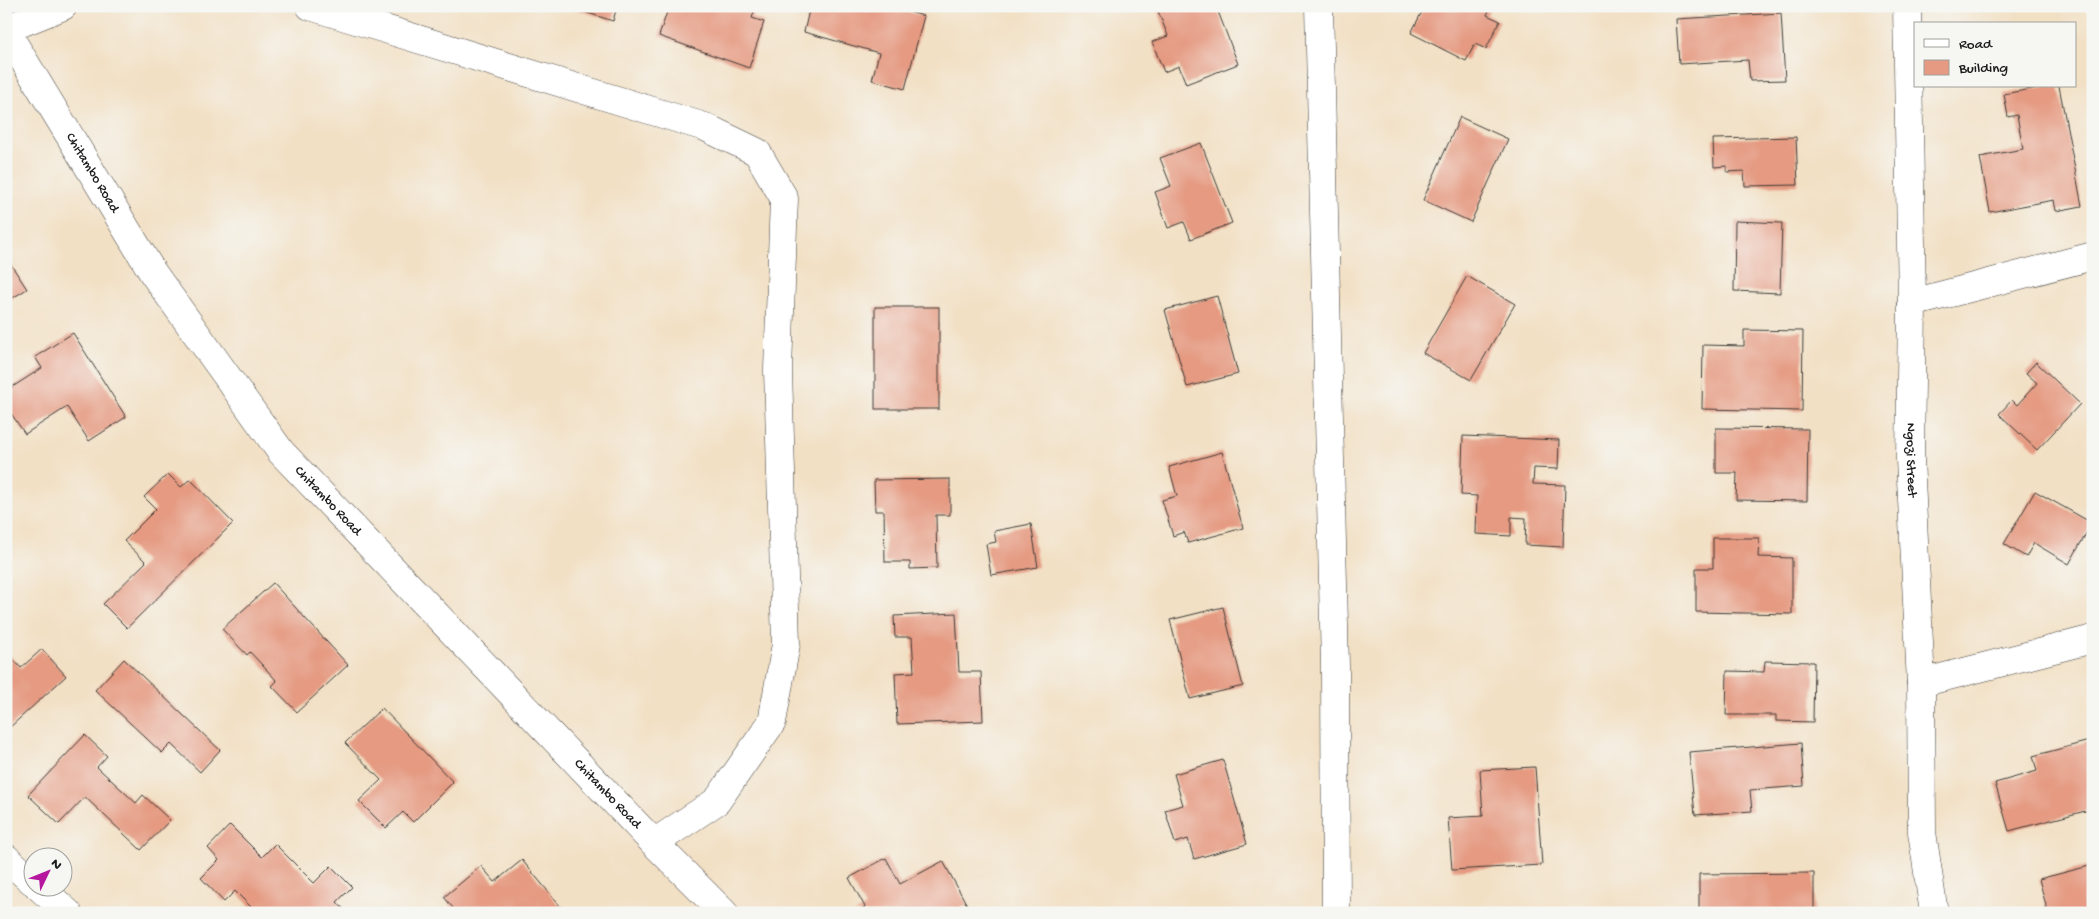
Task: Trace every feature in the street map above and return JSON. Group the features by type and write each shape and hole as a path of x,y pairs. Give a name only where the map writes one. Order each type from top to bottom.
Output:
{"street":[{"path":"6,30 63,6"},
{"path":"310,6 704,127 758,152 784,198 778,370 786,644 772,722 717,801 654,843"},
{"path":"1319,6 1335,666 1336,913"},
{"name":"Ngozi Street","path":"1907,6 1912,303 1910,459 1921,683 1922,832 1934,913"},
{"name":"Chitambo Road","path":"6,30 153,272 281,452 654,843 724,913"},
{"path":"1912,303 2093,256"},
{"path":"1921,683 2093,639"},
{"path":"6,858 22,872"},
{"path":"49,896 68,913"}],"building":[{"path":"566,6 617,6 613,21"},
{"path":"669,6 756,6 752,18 764,22 749,68 659,36"},
{"path":"810,6 887,6 924,16 905,89 872,80 879,53 804,32"},
{"path":"1156,6 1216,6 1238,64 1186,84 1179,66 1164,72 1152,42 1168,36"},
{"path":"1425,6 1491,6 1487,15 1500,21 1486,49 1475,44 1466,61 1411,33"},
{"path":"1781,13 1785,80 1750,81 1748,60 1679,64 1676,19"},
{"path":"2036,88 2059,88 2082,206 2056,211 2054,200 1990,212 1980,157 2023,149 2017,115 2008,117 2004,94"},
{"path":"1460,117 1508,139 1471,222 1423,200"},
{"path":"1796,137 1798,185 1745,186 1744,171 1727,172 1727,166 1714,167 1713,139"},
{"path":"1201,143 1232,223 1191,239 1184,222 1168,228 1155,192 1171,186 1160,158"},
{"path":"1735,221 1782,223 1780,293 1734,291"},
{"path":"6,257 27,289 6,302"},
{"path":"1467,276 1515,304 1471,380 1423,353"},
{"path":"1217,296 1238,374 1187,387 1165,310"},
{"path":"875,307 939,307 939,409 875,409"},
{"path":"1744,330 1803,331 1802,411 1702,409 1703,345 1744,346"},
{"path":"73,333 126,417 89,441 67,407 25,434 6,406 6,391 42,368 35,357"},
{"path":"2036,362 2080,404 2037,450 1999,414 2012,400 2017,405 2037,383 2026,373"},
{"path":"1716,428 1808,429 1807,501 1736,500 1737,473 1716,473"},
{"path":"1463,436 1559,440 1558,469 1534,468 1533,484 1565,485 1563,547 1525,545 1526,518 1511,517 1511,536 1476,534 1477,496 1461,495"},
{"path":"1222,452 1243,528 1188,543 1184,532 1173,536 1162,500 1177,496 1169,467"},
{"path":"168,474 181,487 190,479 233,523 127,628 103,604 146,562 124,541 156,509 144,497"},
{"path":"950,479 950,515 936,515 937,568 910,569 910,562 885,562 884,511 875,511 874,480"},
{"path":"2035,491 2092,523 2069,564 2034,543 2026,557 2004,544"},
{"path":"1031,524 1038,567 991,575 986,544 996,542 994,531"},
{"path":"1713,538 1759,538 1758,557 1792,558 1792,614 1696,612 1696,568 1713,568"},
{"path":"273,583 348,665 297,712 272,686 277,681 250,652 247,655 222,629"},
{"path":"1223,607 1243,686 1190,699 1170,620"},
{"path":"956,613 959,672 981,672 983,721 897,724 895,673 914,672 912,637 895,637 894,616"},
{"path":"42,649 66,676 8,729 6,727 6,651 21,668"},
{"path":"124,659 220,750 200,772 171,744 162,753 95,690"},
{"path":"1765,661 1814,662 1813,722 1776,721 1776,715 1726,715 1727,671 1764,672"},
{"path":"382,708 453,782 413,822 403,812 386,828 359,801 381,780 345,743"},
{"path":"85,735 107,756 97,767 136,803 143,795 170,820 141,850 85,797 59,824 28,795"},
{"path":"2093,740 2093,809 2009,831 1995,783 2037,771 2033,756"},
{"path":"1801,743 1804,786 1750,790 1752,811 1695,815 1689,752"},
{"path":"1223,760 1247,844 1194,859 1188,839 1175,843 1165,810 1183,805 1174,774"},
{"path":"1535,767 1542,865 1452,870 1448,818 1483,816 1480,770"},
{"path":"230,825 262,857 275,844 314,883 331,866 352,887 337,902 347,913 257,913 235,891 224,902 201,878 219,860 208,848"},
{"path":"886,858 900,884 943,861 967,905 952,913 855,913 865,907 849,878"},
{"path":"522,860 561,907 554,913 457,913 444,897 481,866 495,882"},
{"path":"2093,865 2093,913 2048,913 2039,879"},
{"path":"1814,873 1814,913 1699,913 1699,874"}]}
